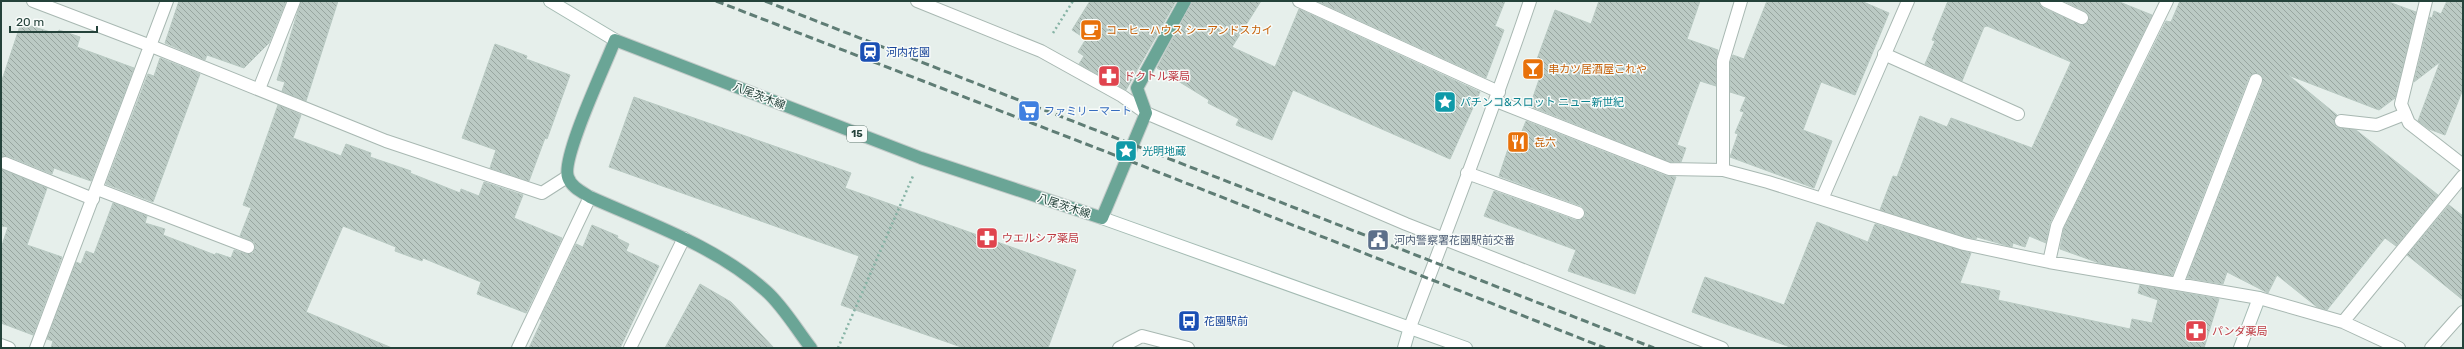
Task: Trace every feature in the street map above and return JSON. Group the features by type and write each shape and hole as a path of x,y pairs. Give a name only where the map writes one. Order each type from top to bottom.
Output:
{"main road":[{"path":"1146,113 1137,88 1185,1"},
{"path":"616,40 569,155 568,177 576,189 590,197 684,238 724,259 767,291 811,348"},
{"name":"八尾茨木線","path":"616,40 921,158 1102,218 1146,113"}],"street":[{"path":"33,1 151,46 386,142 542,193 568,177"},
{"path":"36,348 151,46 166,1"},
{"path":"259,90 294,1"},
{"path":"550,1 616,40"},
{"path":"917,1 1041,50 1122,96 1146,113 1443,239 1722,348"},
{"path":"1299,1 1498,97 1669,169 1723,170 1822,198 1964,244 2049,262 2259,298 2343,322 2399,348"},
{"path":"1404,348 1410,327 1467,173 1498,97 1530,1"},
{"path":"1723,170 1723,61 1741,1"},
{"path":"1822,198 1908,1"},
{"path":"2046,1 2082,18"},
{"path":"2049,262 2057,226 2167,1"},
{"path":"2426,1 2401,104 2409,123 2463,165"},
{"path":"1884,54 2018,114"},
{"path":"2177,284 2256,80"},
{"path":"2341,121 2377,125 2405,114"},
{"path":"5,163 248,247"},
{"path":"1467,173 1578,213"},
{"path":"2343,322 2463,176"},
{"path":"518,348 590,197"},
{"path":"1102,218 1466,348"},
{"path":"630,348 684,238"},
{"path":"2240,348 2259,298"},
{"path":"2431,348 2463,312"},
{"path":"1119,348 1142,336 1188,348"},
{"path":"1,345 9,348"}],"path":[{"path":"1041,50 1073,1"},
{"path":"838,348 908,188"}],"building":[{"path":"179,1 286,1 269,43 244,68 207,55 205,60 165,43"},
{"path":"301,1 338,1 306,101 282,91 285,82 277,80"},
{"path":"1090,1 1176,1 1126,90 1079,64 1084,56 1078,52 1086,39 1072,30"},
{"path":"1192,1 1261,1 1232,47 1275,67 1299,9 1480,92 1450,159 1293,90 1272,140 1236,125 1239,119 1208,103 1209,100 1157,68"},
{"path":"1317,1 1505,1 1495,26 1504,30 1486,78"},
{"path":"1599,1 1700,1 1687,39 1718,50 1716,61 1716,86 1700,81 1677,145 1686,148 1681,162 1670,162 1530,106 1544,65 1536,62 1555,10 1591,24"},
{"path":"1767,1 1861,1 1889,13 1855,95 1821,82 1803,130 1832,141 1814,188 1730,157 1738,134 1735,133 1744,112 1740,111 1746,97 1730,92 1730,62 1733,55 1744,59"},
{"path":"1948,1 2039,1 2043,8 2082,25 2089,22 2088,13 2064,1 2117,1 2152,15 2050,223 2046,243 2029,236 2025,247 2013,243 2012,247 1977,237 1976,239 1966,237 1880,210 1893,176 1897,177 1920,116 1947,127 1951,118 2032,148 2071,62 1987,26 1984,27 1962,81 1925,64 1935,41 1932,40"},
{"path":"2180,1 2386,1 2416,12 2395,98 2379,110 2288,75 2337,115 2334,121 2336,127 2356,130 2438,195 2396,246 2385,238 2327,310 2317,307 2277,275 2268,293 2227,272 2223,284 2187,278 2263,83 2262,76 2258,73 2252,74 2249,77 2172,276 2102,264 2060,249 2064,228 2166,21 2171,22"},
{"path":"2447,1 2463,1 2463,89 2445,135 2429,129 2418,121 2440,62 2414,82 2430,17 2432,18 2434,11 2441,14"},
{"path":"21,23 57,34 59,30 80,37 77,47 134,68 91,181 54,168 52,174 8,156 1,157 1,83"},
{"path":"495,44 527,56 526,59 570,75 547,139 545,138 529,181 490,168 496,150 462,138"},
{"path":"160,58 200,74 153,202 106,184 148,74 154,76"},
{"path":"634,97 851,173 845,188 1076,270 1048,348 964,348 841,305 859,256 609,167"},
{"path":"278,105 301,115 293,138 341,156 346,144 371,153 370,157 411,171 410,173 460,193 461,189 479,196 484,182 523,195 514,218 562,238 526,313 477,294 481,282 423,258 422,261 395,251 396,247 343,226 306,312 392,348 51,348 53,341 47,339 76,262 81,264 86,251 94,254 113,203 147,216 145,223 165,229 163,235 215,255 216,253 231,258 234,250 246,254 253,253 255,246 254,242 240,236 251,208 243,205"},
{"path":"1526,121 1666,176 1676,177 1635,294 1568,271 1576,250 1484,216 1494,191 1575,220 1580,220 1585,216 1585,211 1581,206 1499,176 1513,134 1520,136"},
{"path":"1,169 47,188 27,245 62,257 33,335 1,323 1,248 8,227 1,226"},
{"path":"2449,205 2463,216 2463,300 2407,255"},
{"path":"1817,222 1868,242 1875,224 1971,253 1960,283 2000,291 1998,300 2130,329 2132,319 2152,323 2158,300 2138,293 2140,285 2219,299 2204,348 1793,348 1692,312 1705,277 1784,305"},
{"path":"592,225 618,236 617,238 629,244 626,251 659,266 620,348 529,348 542,320 540,319 576,244 583,247"},
{"path":"700,284 731,302 774,348 665,348"}],"railway":[{"path":"716,1 1130,161 1605,348"},
{"path":"765,1 1654,348"}],"place":[{"name":"コーヒーハウス シーアンドスカイ","path":"1091,30"},
{"name":"河内花園","path":"870,52"},
{"name":"串カツ居酒屋これや","path":"1533,69"},
{"name":"ドクトル薬局","path":"1109,76"},
{"name":"パチンコ&スロット ニュー新世紀","path":"1445,102"},
{"name":"ファミリーマート","path":"1029,111"},
{"name":"㐂六","path":"1518,142"},
{"name":"光明地蔵","path":"1126,151"},
{"name":"ウエルシア薬局","path":"987,238"},
{"name":"河内警察署花園駅前交番","path":"1378,240"},
{"name":"花園駅前","path":"1189,321"},
{"name":"パンダ薬局","path":"2196,331"}]}
